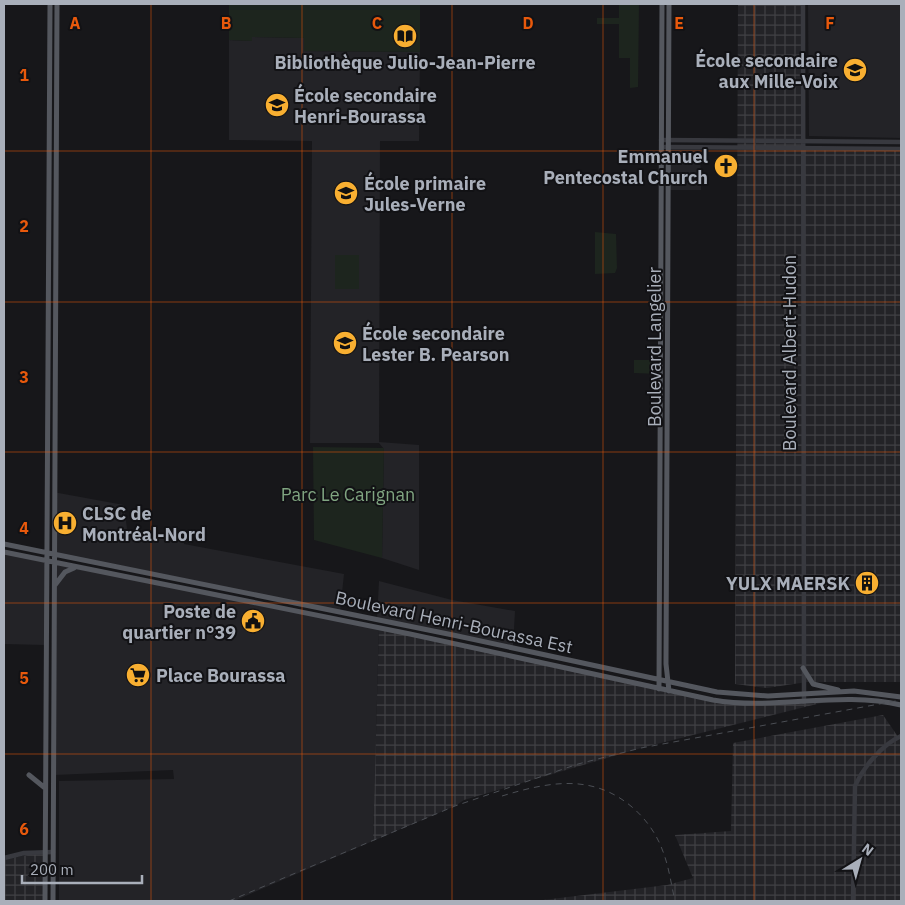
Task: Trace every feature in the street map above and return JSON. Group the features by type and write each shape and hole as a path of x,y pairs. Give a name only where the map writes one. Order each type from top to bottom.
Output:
{"main road":[{"path":"44,901 50,4"},
{"path":"53,901 53,492 57,4"},
{"name":"Boulevard Langelier","path":"659,689 662,4"},
{"name":"Boulevard Langelier","path":"669,4 667,681 669,691"},
{"name":"Boulevard Henri-Bourassa Est","path":"4,544 737,695 774,696 841,691 869,692 901,698"},
{"name":"Boulevard Henri-Bourassa Est","path":"4,552 410,634 659,689 737,704 857,700 901,705"},
{"path":"54,592 58,580 66,571 82,569"},
{"path":"803,668 813,684 841,691"},
{"path":"29,775 45,788"}],"street":[{"name":"Boulevard Albert-Hudon","path":"803,4 804,702"},
{"path":"661,140 901,142"},
{"path":"660,147 901,148"},
{"path":"853,901 855,786 862,773 881,751 899,737"},
{"path":"4,858 53,852"}],"shaded area":[{"path":"738,4 803,4 803,147 901,148 901,682 807,682 767,688 735,684"},
{"name":"École secondaire aux Mille-Voix","path":"808,4 901,4 901,138 809,136"},
{"path":"252,37 304,38 305,51 420,52 419,141 380,141 379,442 419,445 419,570 382,558 384,449 379,443 310,443 312,141 229,140 229,40 251,41"},
{"path":"700,146 701,190 668,190 668,147"},
{"path":"53,492 124,505 127,529 137,532 183,533 184,544 344,574 340,612 55,555"},
{"path":"4,552 46,561 45,645 4,644"},
{"path":"54,562 379,629 373,841 234,901 59,901 59,781 174,779 173,770 54,775"},
{"path":"379,581 452,600 515,611 513,647 377,619"},
{"path":"379,629 713,700 745,704 829,701 641,748 464,800 455,806 373,841"},
{"path":"883,715 901,741 901,901 535,901 667,885 693,878 675,835 731,831 733,743"},
{"path":"45,852 45,901 4,901 4,859"}],"green space":[{"path":"229,4 420,4 420,52 304,51 304,38 252,37 252,41 229,40"},
{"path":"619,4 639,4 638,87 630,88 630,58 619,58 619,24 597,24 597,18 619,18"},
{"path":"595,232 616,234 617,268 615,273 595,274"},
{"path":"335,255 359,255 359,289 335,289"},
{"path":"634,360 659,360 660,374 634,373"},
{"name":"Parc Le Carignan","path":"313,447 384,448 382,558 314,540"}],"railway":[{"path":"229,901 455,806 578,764 641,748 901,700"},
{"path":"502,796 553,784 585,785 617,796 641,816 657,837 666,862 675,901"}],"place":[{"name":"Bibliothèque Julio-Jean-Pierre","path":"405,36"},
{"name":"École secondaire aux Mille-Voix","path":"855,70"},
{"name":"École secondaire Henri-Bourassa","path":"277,105"},
{"name":"Emmanuel Pentecostal Church","path":"726,166"},
{"name":"École primaire Jules-Verne","path":"346,193"},
{"name":"École secondaire Lester B. Pearson","path":"345,343"},
{"name":"CLSC de Montréal-Nord","path":"65,523"},
{"name":"YULX MAERSK","path":"867,583"},
{"name":"Poste de quartier n°39","path":"253,621"},
{"name":"Place Bourassa","path":"138,675"}]}
